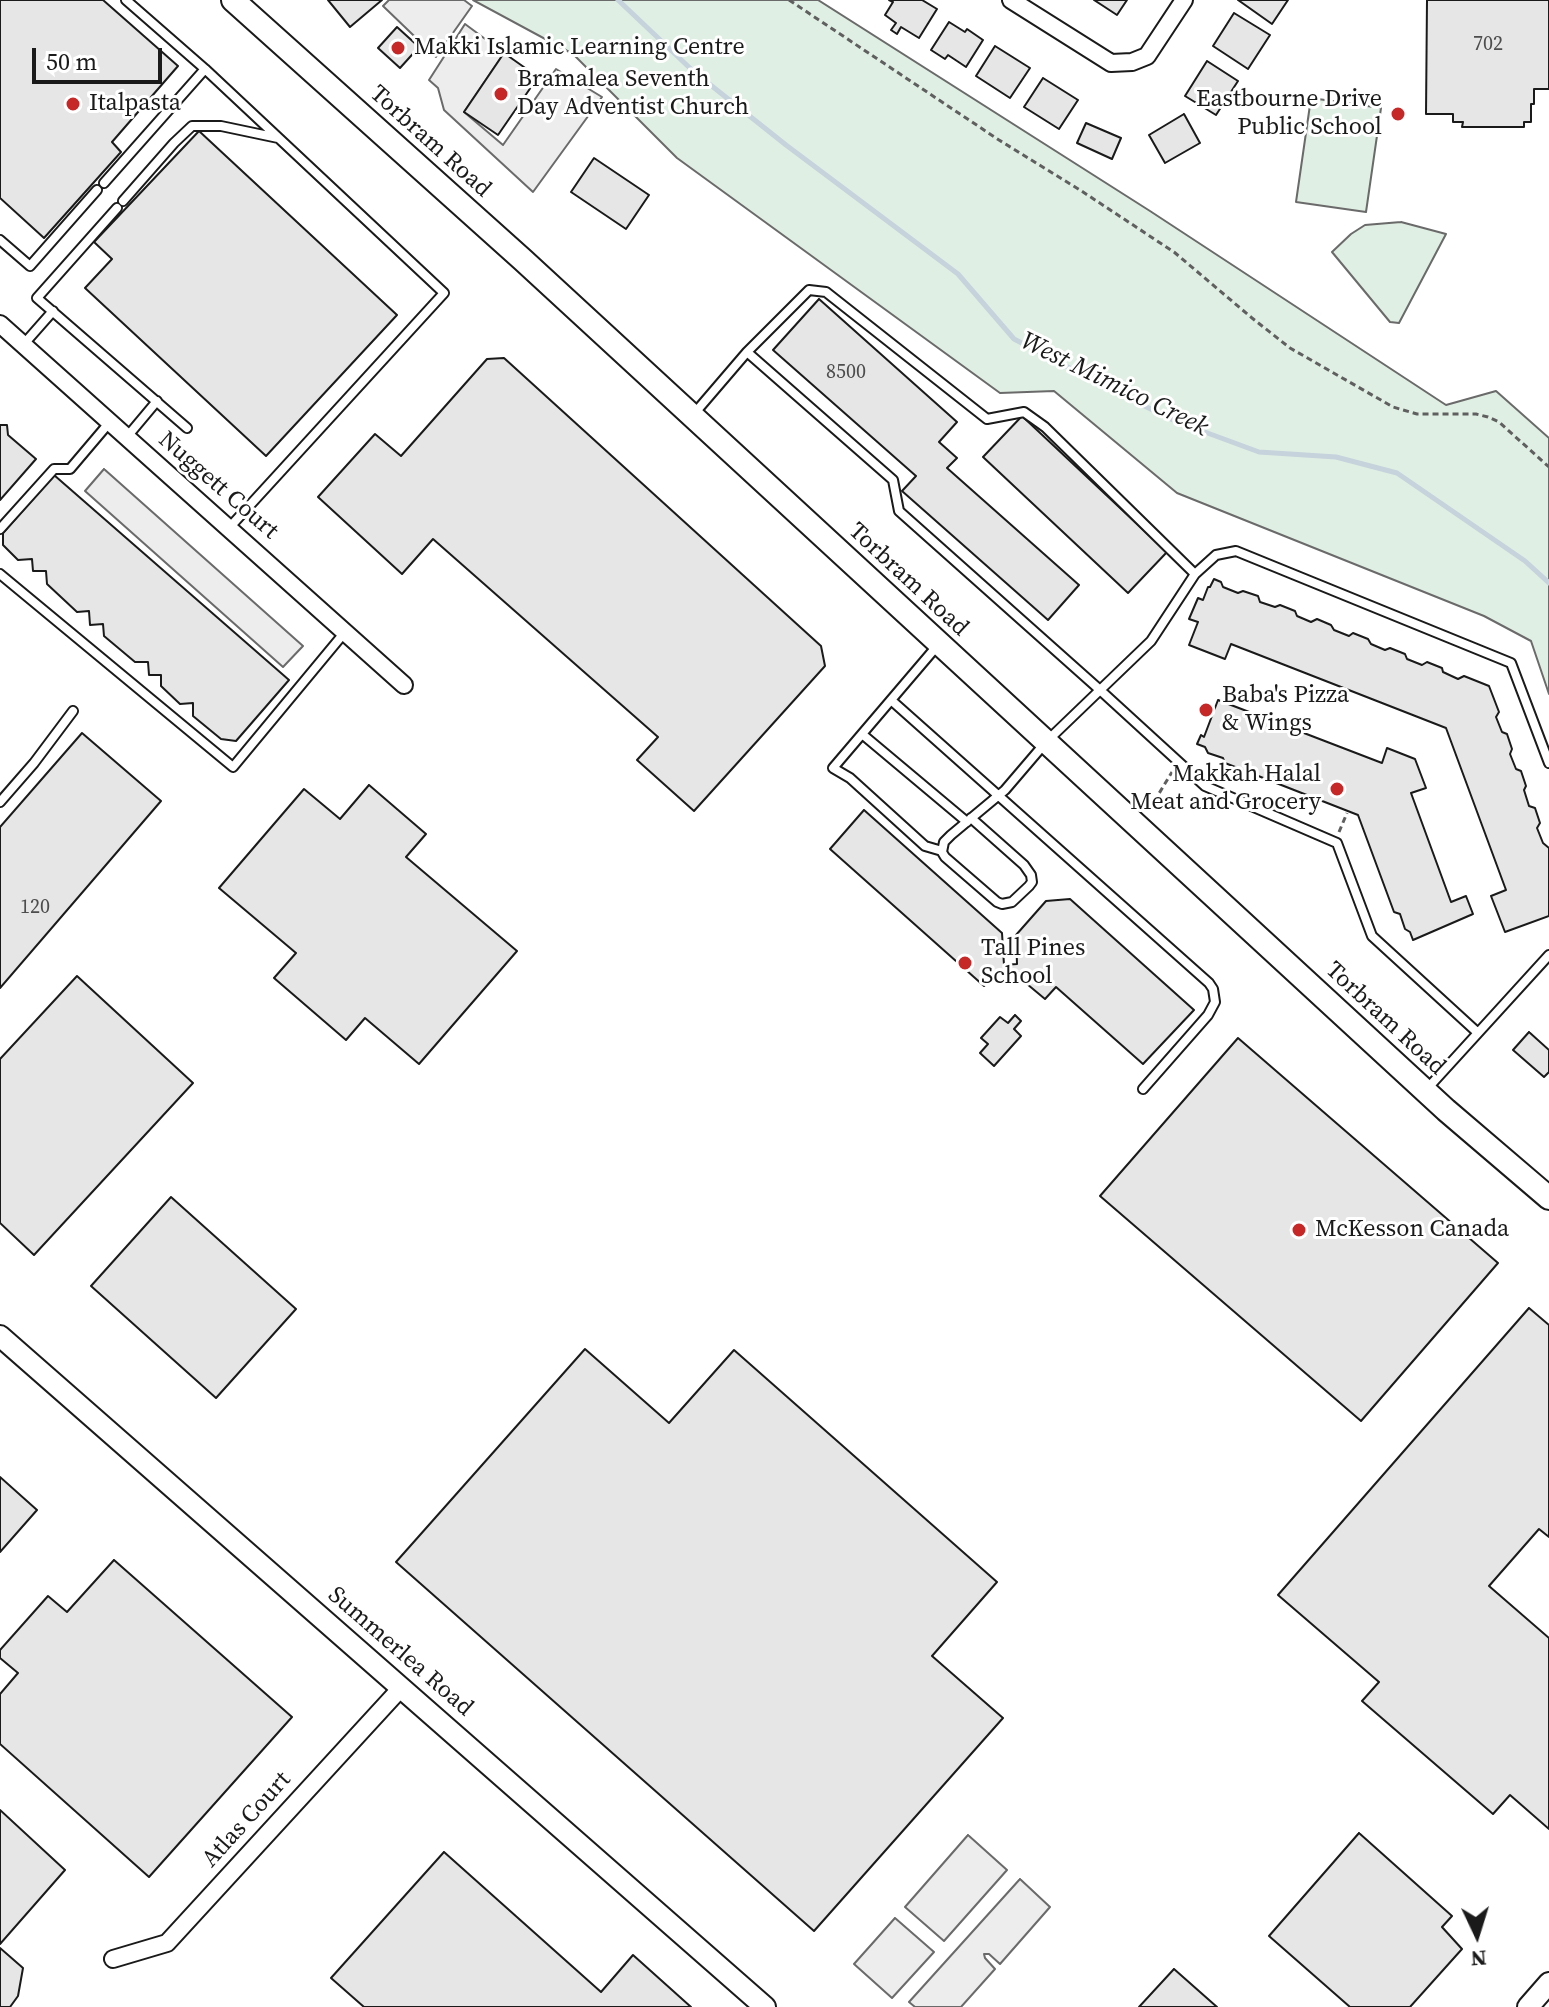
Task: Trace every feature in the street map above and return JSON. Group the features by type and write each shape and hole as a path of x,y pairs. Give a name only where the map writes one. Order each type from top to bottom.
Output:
{"main road":[{"name":"Torbram Road","path":"233,0 523,260 1425,1091 1549,1198"}],"street":[{"path":"1011,0 1111,63 1132,62 1147,56 1184,0"},
{"name":"Nuggett Court","path":"0,324 404,685"},
{"name":"Summerlea Road","path":"0,1336 765,2007"},
{"name":"Atlas Court","path":"113,1959 167,1943 401,1688"},
{"path":"1531,2006 1549,1983"}],"lane":[{"path":"126,0 205,69 444,293 229,528"},
{"path":"0,240 30,266 205,69"},
{"path":"123,201 192,126 221,126 279,138"},
{"path":"117,208 37,298 187,428"},
{"path":"692,416 747,352 809,290 826,292 987,419 1024,412 1045,427 1195,574"},
{"path":"23,345 53,311"},
{"path":"747,352 893,480 899,511 1205,786 1335,843 1372,936 1478,1033"},
{"path":"126,438 157,401"},
{"path":"0,529 54,469 70,469 109,423"},
{"path":"862,734 969,820 1024,865 1032,882 1012,902 997,902 945,857 942,851 944,842 969,820 999,795 1046,742 1151,641 1195,574 1216,555 1236,551 1511,663 1549,763"},
{"path":"0,574 233,767 345,632"},
{"path":"939,644 833,768 850,778 925,846 942,851"},
{"path":"891,700 1213,989 1215,1002 1208,1015 1143,1089"},
{"path":"0,802 73,711"},
{"path":"1425,1091 1549,955"}],"path":[{"path":"789,0 1174,252 1290,348 1393,407 1417,414 1476,414 1499,422 1549,467"},
{"path":"1139,827 1179,762"},
{"path":"1335,843 1347,813"}],"green space":[{"path":"473,0 818,0 1150,211 1446,405 1496,391 1549,438 1549,694 1531,641 1484,616 1177,493 1054,391 1000,393 677,158 573,54"},
{"path":"1311,98 1381,108 1366,212 1296,202"},
{"path":"1401,222 1446,234 1399,323 1390,322 1332,252 1365,225"}],"shaded area":[{"path":"389,0 464,0 472,6 436,57 383,6"},
{"path":"465,24 504,53 464,112 503,145 556,69 602,97 533,192 444,110 438,88 429,80"},
{"path":"104,469 303,646 283,667 85,491"},
{"path":"968,1835 1007,1870 944,1941 905,1907"},
{"path":"1020,1879 1050,1907 1000,1964 989,1954 984,1954 995,1969 961,2007 915,2007 909,2002"},
{"path":"895,1918 934,1952 892,1998 854,1964"}],"building":[{"name":"Italpasta","path":"0,0 103,0 178,66 112,142 121,152 44,238 0,198"},
{"path":"328,0 382,0 350,27"},
{"path":"889,0 922,0 937,9 919,38 901,27 897,34 891,30 896,23 885,15 893,2"},
{"path":"1094,0 1127,0 1117,15"},
{"path":"1238,0 1288,0 1272,24"},
{"path":"1427,0 1549,0 1549,89 1534,89 1531,122 1524,122 1524,127 1462,127 1463,122 1453,122 1453,114 1426,114"},
{"path":"1234,13 1270,35 1248,69 1213,46"},
{"path":"949,22 983,40 966,67 948,55 945,59 931,50"},
{"path":"397,27 419,47 400,68 378,48"},
{"path":"995,46 1030,68 1010,98 976,76"},
{"name":"Bramalea Seventh Day Adventist Church","path":"504,53 538,77 498,135 464,112"},
{"path":"1207,61 1238,81 1216,115 1185,96"},
{"path":"1043,78 1078,100 1059,129 1024,107"},
{"path":"1184,114 1200,143 1165,163 1149,135"},
{"path":"1086,123 1121,138 1112,159 1077,143"},
{"path":"199,131 397,315 266,456 85,288 112,259 94,242"},
{"path":"594,158 649,195 626,229 571,192"},
{"path":"819,299 957,422 939,442 957,458 947,468 1079,585 1048,620 902,491 916,476 773,350"},
{"path":"504,358 821,646 825,666 694,811 637,760 658,737 433,539 402,574 318,497 375,434 401,456 487,359"},
{"path":"1022,416 1167,552 1128,593 983,457"},
{"path":"0,425 7,425 8,435 36,459 0,500"},
{"path":"54,475 289,680 236,741 221,739 193,716 193,703 180,704 161,686 161,675 149,675 148,662 135,662 104,636 103,624 90,625 89,611 77,612 47,584 46,571 33,571 32,559 18,560 3,545 3,533"},
{"path":"1214,579 1221,582 1223,587 1258,596 1260,602 1275,607 1280,605 1311,622 1317,619 1349,636 1353,633 1385,650 1390,648 1405,654 1407,659 1422,665 1427,662 1458,679 1464,676 1489,686 1499,712 1496,717 1502,732 1507,734 1512,749 1510,754 1526,786 1524,790 1529,806 1535,808 1540,823 1537,828 1543,843 1549,848 1549,916 1505,932 1491,896 1506,890 1446,728 1231,644 1225,659 1189,645 1198,622 1189,619 1198,598 1203,600"},
{"path":"1218,700 1382,763 1387,748 1415,759 1426,788 1411,793 1451,902 1466,896 1473,914 1413,940 1400,914 1394,912 1358,815 1225,763 1223,758 1208,753 1205,747 1197,744 1201,735 1204,737"},
{"path":"82,733 161,801 0,988 0,827"},
{"path":"369,785 426,834 406,857 517,951 419,1064 365,1018 346,1040 274,978 296,953 219,888 304,789 340,819"},
{"path":"864,810 1002,933 1004,965 1017,964 1016,935 1046,901 1070,899 1194,1010 1143,1064 1056,987 1045,999 1021,979 1021,972 999,971 984,986 830,849"},
{"path":"77,976 193,1083 34,1255 0,1223 0,1059"},
{"path":"1015,1015 1021,1021 1014,1029 1021,1036 994,1066 980,1053 988,1044 981,1038 1000,1017 1008,1023"},
{"path":"1529,1032 1549,1050 1549,1072 1544,1077 1513,1050"},
{"name":"McKesson Canada","path":"1238,1038 1498,1263 1361,1421 1100,1196"},
{"path":"171,1197 296,1309 216,1398 91,1286"},
{"path":"1529,1308 1549,1325 1549,1537 1539,1529 1489,1586 1549,1638 1549,1829 1510,1795 1493,1814 1362,1701 1379,1682 1278,1595"},
{"path":"585,1349 669,1423 734,1350 997,1582 932,1656 1003,1718 814,1931 396,1562"},
{"path":"0,1477 37,1510 0,1552"},
{"path":"114,1560 292,1717 149,1877 0,1744 0,1694 18,1673 0,1658 0,1650 48,1596 67,1612"},
{"path":"0,1810 65,1870 0,1944"},
{"path":"1359,1833 1452,1916 1442,1927 1462,1949 1410,2007 1350,2007 1269,1936"},
{"path":"444,1852 601,1992 633,1955 691,2007 364,2007 331,1978"},
{"path":"0,1948 23,1968 18,1996 10,2007 0,2007"},
{"path":"1174,1969 1217,2007 1139,2007"}],"waterway":[{"name":"West Mimico Creek","path":"618,0 693,71 958,274 1014,339 1175,421 1259,452 1336,457 1397,473 1525,561 1549,583"}],"place":[{"name":"Makki Islamic Learning Centre","path":"398,48"},
{"name":"Bramalea Seventh Day Adventist Church","path":"501,94"},
{"name":"Italpasta","path":"73,104"},
{"name":"Eastbourne Drive Public School","path":"1398,114"},
{"name":"Baba's Pizza & Wings","path":"1206,710"},
{"name":"Makkah Halal Meat and Grocery","path":"1337,789"},
{"name":"Tall Pines School","path":"965,963"},
{"name":"McKesson Canada","path":"1299,1230"}]}
